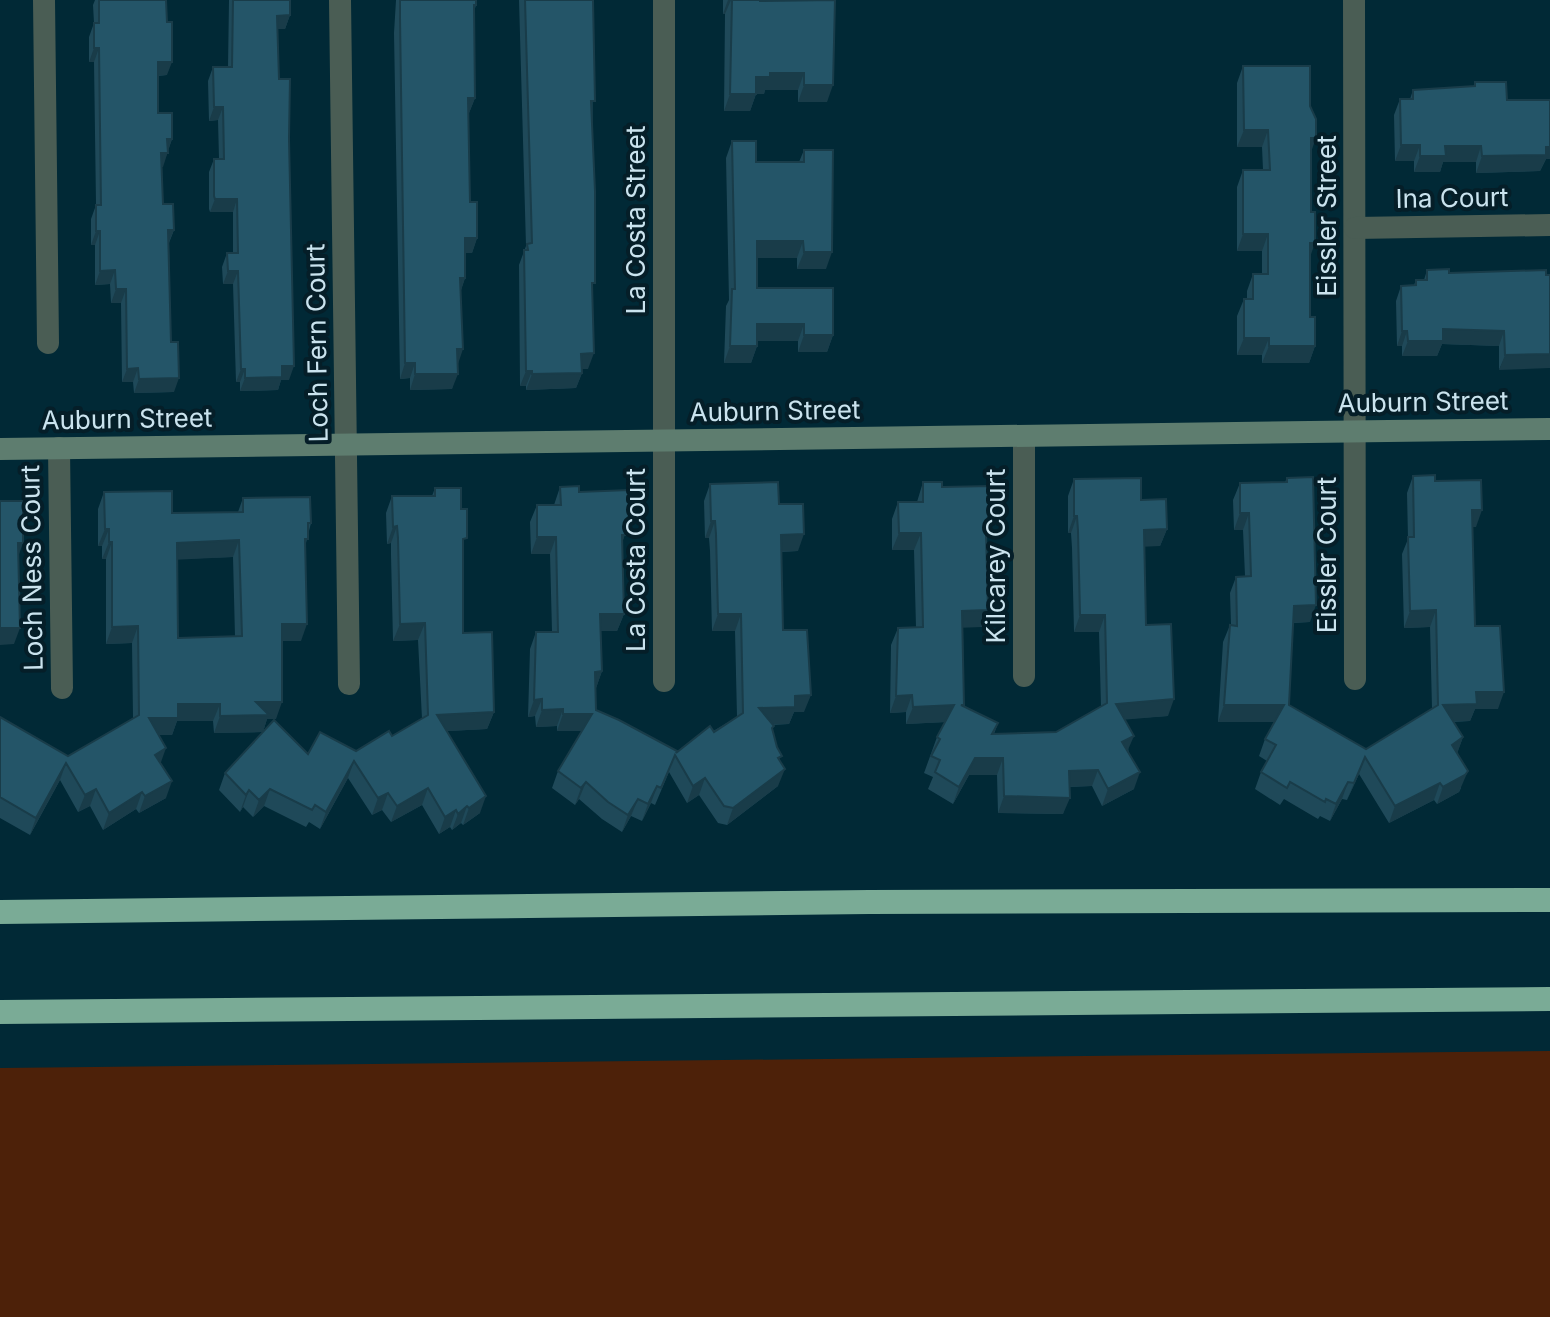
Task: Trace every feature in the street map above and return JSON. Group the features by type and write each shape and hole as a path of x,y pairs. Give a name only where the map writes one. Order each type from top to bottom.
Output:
{"highway":[{"path":"0,912 869,902 1550,900"},
{"path":"0,1012 1550,999"}],"main road":[{"name":"Auburn Street","path":"0,449 1550,429"}],"street":[{"path":"44,0 48,343"},
{"name":"Loch Fern Court","path":"340,0 349,684"},
{"name":"La Costa Street","path":"664,0 664,440"},
{"name":"Eissler Street","path":"1354,0 1355,431"},
{"name":"Ina Court","path":"1355,228 1550,225"},
{"name":"Eissler Court","path":"1355,431 1355,679"},
{"name":"Kilcarey Court","path":"1024,436 1024,676"},
{"name":"La Costa Court","path":"664,440 664,681"},
{"name":"Loch Ness Court","path":"59,448 62,688"}],"shaded area":[{"path":"1550,1051 1550,1317 0,1317 0,1068"}],"building":[{"path":"99,0 166,0 167,22 172,22 172,62 158,62 158,113 172,113 172,139 167,139 168,153 161,153 163,204 173,204 174,230 168,230 171,342 178,342 179,378 139,379 138,368 127,369 126,289 116,289 115,270 100,271 100,231 96,231 96,205 101,205 99,48 94,48 94,23 99,23"},
{"path":"233,0 290,0 290,15 277,16 279,79 290,79 294,366 282,366 282,377 245,378 245,369 241,369 238,271 228,271 227,253 238,253 237,199 215,199 214,196 214,159 224,159 223,107 214,107 213,67 232,67"},
{"path":"400,0 476,0 475,98 468,98 470,202 477,202 477,238 465,238 465,278 460,278 463,349 457,349 458,374 415,374 415,363 405,363"},
{"path":"525,0 593,0 594,353 581,354 582,373 532,374 532,371 526,371 524,250 528,250 527,244 532,243"},
{"path":"732,0 835,0 833,85 804,85 804,73 770,73 770,77 756,77 756,94 730,94"},
{"path":"1243,66 1310,66 1310,106 1316,119 1316,138 1311,138 1311,212 1315,212 1315,243 1310,243 1310,317 1315,317 1315,346 1269,346 1269,338 1244,338 1244,299 1253,299 1253,274 1268,274 1268,234 1243,234 1243,170 1270,170 1268,130 1244,130"},
{"path":"1475,82 1506,82 1507,100 1550,100 1550,147 1546,147 1546,155 1482,156 1481,146 1445,146 1446,156 1420,156 1420,145 1401,145 1400,99 1413,99 1413,90 1475,86"},
{"path":"732,141 756,141 756,162 804,162 804,150 833,150 832,252 804,252 803,241 757,241 757,288 833,288 833,335 804,335 804,324 757,324 757,346 730,346 732,289 735,289"},
{"path":"1449,269 1449,273 1546,270 1546,275 1550,275 1550,354 1505,355 1504,331 1443,329 1443,341 1408,341 1407,331 1402,331 1401,286 1416,285 1416,280 1427,280 1427,270"},
{"path":"1435,475 1435,481 1481,480 1482,510 1472,510 1475,626 1500,626 1504,692 1476,692 1477,704 1443,705 1463,737 1452,745 1468,771 1443,787 1440,783 1395,806 1365,757 1354,783 1348,782 1336,804 1326,799 1325,802 1290,782 1287,788 1261,772 1276,745 1265,739 1284,705 1224,705 1230,625 1237,626 1236,577 1251,576 1249,513 1240,513 1240,483 1287,482 1287,478 1313,477 1316,605 1294,606 1289,705 1366,749 1438,705 1436,610 1410,611 1408,537 1414,537 1413,476"},
{"path":"1141,478 1141,500 1166,499 1167,529 1144,530 1146,625 1171,624 1174,699 1116,704 1134,736 1122,742 1140,772 1108,789 1098,770 1069,771 1070,798 1004,796 1003,758 975,758 959,787 935,772 940,760 931,756 954,705 913,707 912,695 896,696 898,628 923,627 921,533 899,533 898,502 923,502 923,482 942,482 942,487 991,486 992,517 988,517 986,531 988,610 962,611 964,705 961,705 998,723 992,734 1056,732 1107,703 1105,615 1080,615 1074,479"},
{"path":"778,482 779,504 803,504 804,534 781,535 783,630 807,630 811,695 795,696 795,707 759,708 774,726 777,747 782,756 778,758 785,769 733,808 724,806 705,778 693,786 675,755 661,788 657,786 648,804 638,799 628,815 586,782 581,788 558,771 592,714 563,714 563,709 542,710 542,699 534,700 536,632 558,632 556,537 537,537 537,505 561,505 560,487 579,486 579,492 629,490 629,523 624,523 625,535 622,535 624,614 600,614 602,671 595,672 596,710 676,753 710,726 714,732 743,713 741,614 718,614 716,534 715,521 711,521 710,484"},
{"path":"435,488 461,488 461,509 467,509 467,538 463,539 463,633 492,632 494,712 437,715 486,796 458,814 456,810 445,817 428,788 397,806 388,793 378,798 354,761 326,812 315,805 312,810 270,789 259,800 249,790 246,795 225,773 274,720 308,754 320,732 356,751 389,731 392,736 428,715 425,623 400,624 398,538 397,526 393,527 392,496 435,496"},
{"path":"172,491 172,513 243,512 243,498 310,497 311,523 308,523 308,539 305,539 307,624 282,624 282,702 256,702 269,715 220,716 220,704 178,704 178,718 149,718 166,748 155,755 172,781 145,796 142,792 109,813 96,789 85,795 66,763 36,818 0,797 0,717 68,756 139,715 138,626 112,627 112,542 109,542 109,529 105,529 104,492","holes":["239,540 242,636 178,638 177,543"]},
{"path":"0,501 23,501 23,543 18,543 20,628 0,628"}]}
